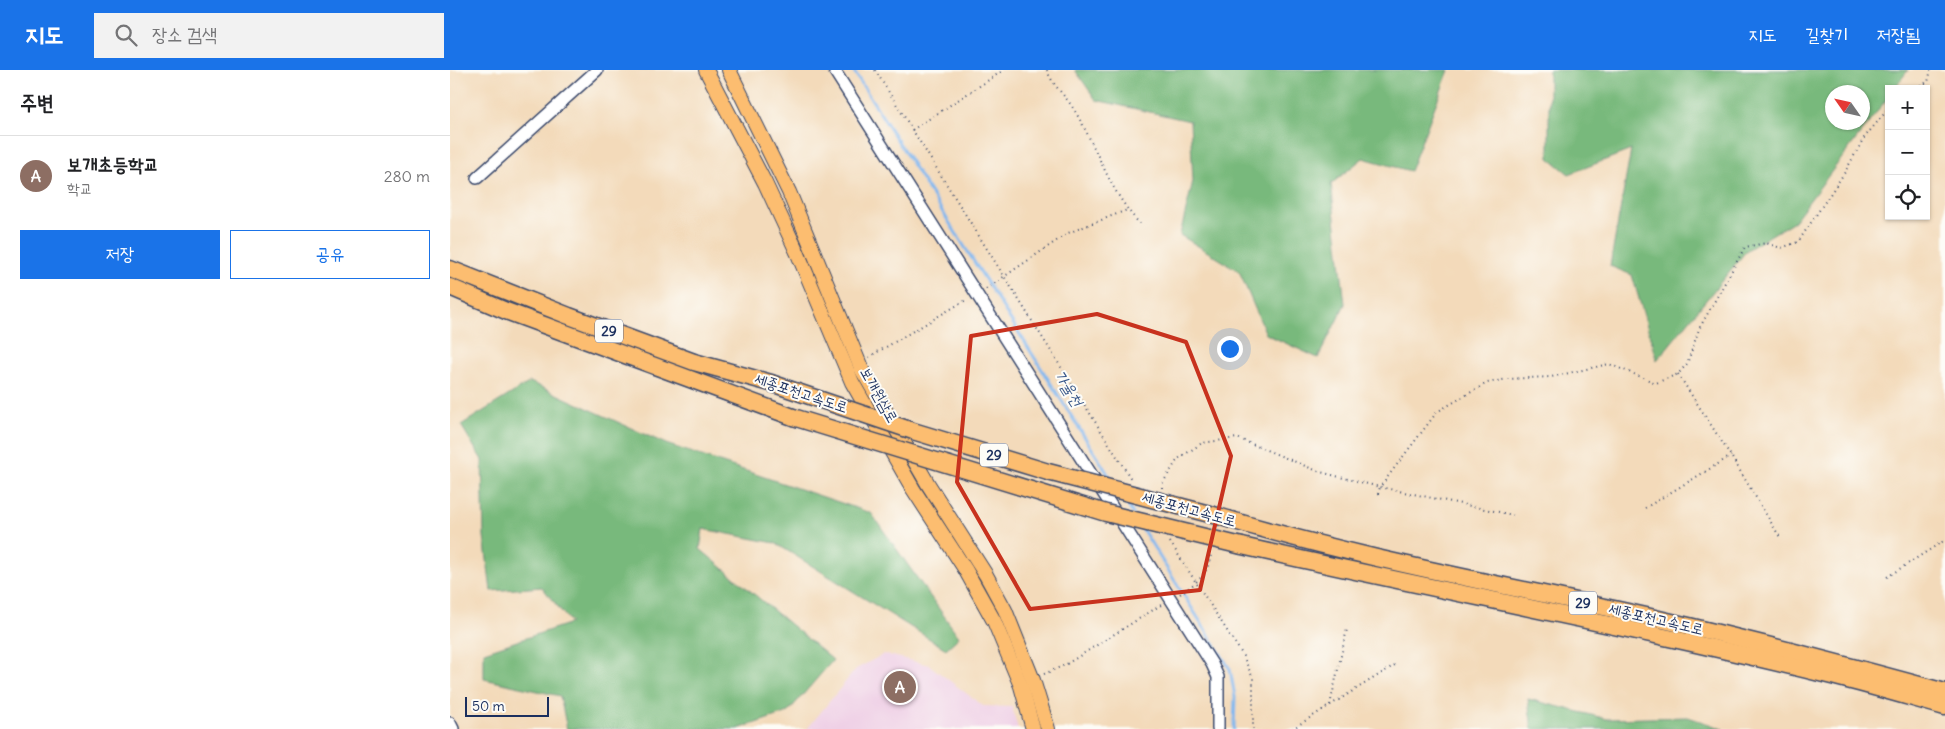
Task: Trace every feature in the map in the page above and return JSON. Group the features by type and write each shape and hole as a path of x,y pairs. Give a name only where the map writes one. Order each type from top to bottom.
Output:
{"highway":[{"name":"세종포천고속도로","path":"450,268 569,316 694,362 771,383 913,431 1048,472 1221,517 1287,537 1465,578 1660,619 1854,667 1945,692"},
{"name":"세종포천고속도로","path":"450,287 506,310 793,417 1106,513 1402,582 1714,648 1838,677 1945,707"}],"main road":[{"name":"보개원삼로","path":"706,70 765,183 798,254 852,382 913,489 965,569 994,621 1021,686 1033,729"},
{"name":"보개원삼로","path":"729,70 789,192 859,363 928,484 986,575 1005,610 1033,680 1048,729"}],"street":[{"path":"477,178 597,70"},
{"path":"834,70 979,293 1173,598 1212,664 1218,677 1218,729"},
{"path":"450,723 454,729"}],"path":[{"path":"874,70 1131,479"},
{"path":"912,130 1004,70"},
{"path":"1047,70 1073,108 1116,193 1127,210 1140,224"},
{"path":"1921,85 1928,82 1930,70"},
{"path":"1378,494 1380,487 1437,412 1487,383 1507,379 1551,377 1609,364 1656,383 1678,374 1687,364 1699,329 1744,247 1766,242 1781,248 1798,242 1845,172 1864,138 1885,113"},
{"path":"859,363 979,293 1068,233 1127,210"},
{"path":"1678,374 1781,539"},
{"path":"1162,491 1162,484 1178,459 1202,442 1237,438 1320,472 1380,487 1514,515"},
{"path":"1645,508 1730,456"},
{"path":"1166,536 1242,654 1253,678 1253,729"},
{"path":"1887,578 1945,540"},
{"path":"1033,680 1065,664 1196,583 1208,569 1212,554 1205,548"},
{"path":"1330,705 1347,629"},
{"path":"1292,729 1398,663"}],"highlighted area":[{"path":"1097,314 1186,342 1231,456 1200,590 1030,609 957,482 971,336"}],"shaded area":[{"path":"884,654 929,665 983,706 1012,707 1018,729 807,729 856,669"}],"green space":[{"path":"1075,70 1449,70 1410,171 1363,158 1331,184 1345,304 1318,358 1266,334 1239,271 1180,235 1193,181 1190,121 1096,100"},
{"path":"1549,70 1908,70 1897,85 1885,85 1885,101 1870,121 1870,85 1825,85 1825,130 1863,130 1794,221 1747,250 1657,360 1632,275 1610,266 1631,150 1569,174 1549,158"},
{"path":"530,382 666,444 871,513 959,637 946,649 775,543 703,529 700,549 833,660 788,712 738,729 567,729 560,696 484,679 484,652 571,623 542,587 491,591 484,536 482,460 461,425"},
{"path":"1528,699 1607,719 1688,717 1724,729 1532,729"}],"waterway":[{"name":"가율천","path":"853,70 1113,482"},
{"name":"가율천","path":"1123,498 1133,514"},
{"name":"가율천","path":"1141,527 1230,669 1235,697 1234,729"}],"place":[{"name":"보개초등학교","path":"900,687"}]}
